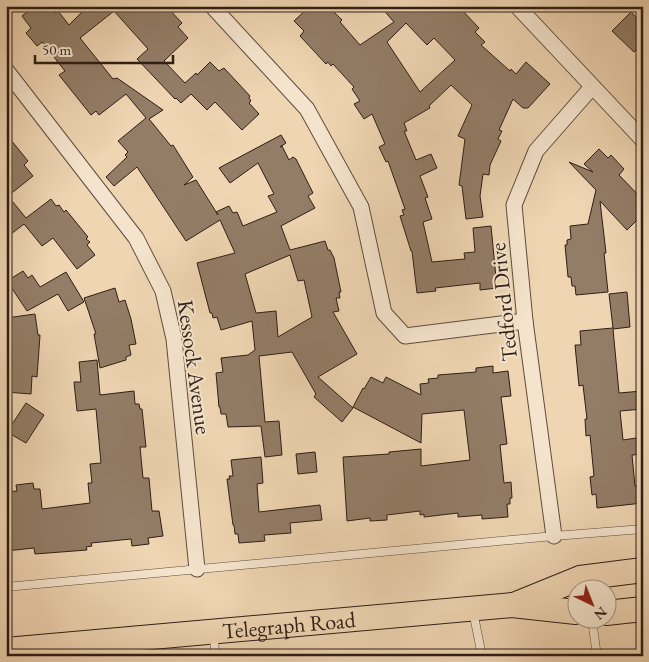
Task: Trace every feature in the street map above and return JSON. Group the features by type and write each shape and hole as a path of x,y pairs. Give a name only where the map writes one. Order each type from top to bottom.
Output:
{"main road":[{"name":"Telegraph Road","path":"512,606 580,578 643,570"},
{"name":"Telegraph Road","path":"6,650 137,647 214,632 512,606 566,611"},
{"path":"616,612 643,611"}],"street":[{"path":"212,6 307,109 361,207 384,313 405,336 525,321"},
{"path":"522,9 592,87 643,140"},
{"name":"Kessock Avenue","path":"6,70 136,238 163,291 174,339 197,569"},
{"name":"Tedford Drive","path":"554,536 525,321 514,205 536,151 592,87"}],"lane":[{"path":"6,587 643,529"},
{"path":"472,609 482,656"},
{"path":"593,630 597,656"},
{"path":"214,632 214,656"}],"building":[{"path":"35,6 49,6 55,13 58,11 69,25 88,6 166,6 182,23 178,27 188,38 164,61 185,83 196,73 197,75 210,62 219,71 224,68 250,96 251,101 249,103 259,114 242,130 215,102 207,110 191,94 181,103 175,99 137,59 148,49 114,11 80,38 113,79 117,78 163,110 149,119 171,146 173,145 193,177 184,185 196,180 216,212 229,206 233,213 237,212 243,226 277,212 268,196 274,194 258,163 230,183 219,168 281,135 286,143 280,147 282,146 289,160 293,157 296,159 313,193 308,196 315,208 281,226 290,250 325,241 328,250 330,250 334,258 341,292 339,292 340,298 336,298 339,311 333,312 357,354 318,377 353,408 342,422 314,397 316,394 292,352 259,356 265,422 279,421 282,455 265,457 261,426 228,427 226,414 221,414 219,407 216,373 223,372 221,358 248,355 255,350 252,321 221,330 217,317 213,318 212,313 210,313 197,263 235,253 220,220 186,241 137,167 114,186 106,177 127,157 125,155 128,152 118,141 146,118 126,94 99,115 96,111 91,115 59,75 65,71 42,42 37,46 26,33 31,28 22,16","holes":["290,255 298,281 304,280 312,317 278,337 276,311 256,313 245,274"]},
{"path":"310,6 328,6 342,20 340,22 360,45 394,22 380,6 458,6 479,28 475,32 485,42 481,45 510,71 511,69 516,74 526,62 550,84 528,108 523,108 513,99 499,130 502,131 498,139 501,141 490,165 489,175 483,174 480,196 483,217 466,219 462,186 459,185 465,139 458,136 472,105 451,85 429,106 430,108 404,123 407,131 404,131 416,160 431,154 437,168 420,176 428,197 425,198 432,219 423,222 432,262 465,259 464,253 475,252 473,228 491,226 497,288 480,290 480,283 435,288 436,291 417,293 412,251 400,216 404,215 402,210 405,209 388,161 386,162 379,147 385,144 372,114 364,119 354,104 360,101 352,89 354,87 333,64 331,66 328,62 326,64 300,36 304,31 294,21","holes":["406,23 427,45 434,38 455,60 420,92 387,42"]},
{"path":"631,12 643,25 643,44 634,52 612,31"},
{"path":"6,134 28,161 24,165 33,176 8,196 26,218 51,199 64,212 66,210 88,237 86,239 90,242 87,245 95,255 77,269 53,238 42,246 24,224 6,238"},
{"path":"599,149 608,158 611,155 624,169 619,175 643,200 643,214 627,230 600,201 608,292 576,295 571,277 568,277 565,245 567,245 567,240 571,239 570,226 588,224 596,190 569,162 593,172 584,164"},
{"path":"23,271 28,278 32,275 40,287 66,272 84,302 68,311 58,294 27,311 7,281"},
{"path":"115,288 119,302 125,300 136,344 129,345 131,355 126,357 126,360 100,368 94,334 96,334 84,298"},
{"path":"627,292 630,327 613,329 619,393 642,391 643,409 620,411 623,440 643,437 643,454 632,455 635,486 643,485 643,503 597,508 596,494 592,495 590,477 594,476 590,435 586,436 585,419 587,419 583,385 579,386 575,345 581,345 580,331 613,328 609,294"},
{"path":"35,314 38,335 40,335 37,377 32,376 31,394 6,392 6,318"},
{"path":"97,360 100,395 134,391 135,404 139,404 140,409 142,409 146,447 140,447 143,478 149,478 152,511 159,511 163,536 148,538 149,544 132,546 131,539 91,543 92,546 86,547 87,550 35,554 34,548 6,551 6,492 17,491 16,485 33,483 34,489 40,489 42,509 90,503 88,483 92,483 90,464 101,463 96,409 77,411 74,382 81,382 79,362"},
{"path":"493,366 493,373 508,371 511,396 501,397 507,444 500,445 504,483 511,482 512,498 510,498 510,504 507,504 508,517 482,519 482,515 458,517 458,513 424,517 424,514 420,515 420,511 387,515 387,520 370,521 370,518 347,521 343,457 389,454 389,452 421,449 421,466 470,460 464,410 422,414 421,443 353,407 371,377 383,383 386,377 421,395 420,384 429,383 428,379 438,378 438,375 476,372 476,368"},
{"path":"26,403 44,415 26,443 7,432"},
{"path":"315,452 317,472 298,474 296,454"},
{"path":"261,457 263,483 257,484 259,512 320,505 322,520 290,523 291,533 264,535 265,541 239,543 238,534 235,534 233,525 227,479 230,479 229,476 233,476 231,460"}]}
